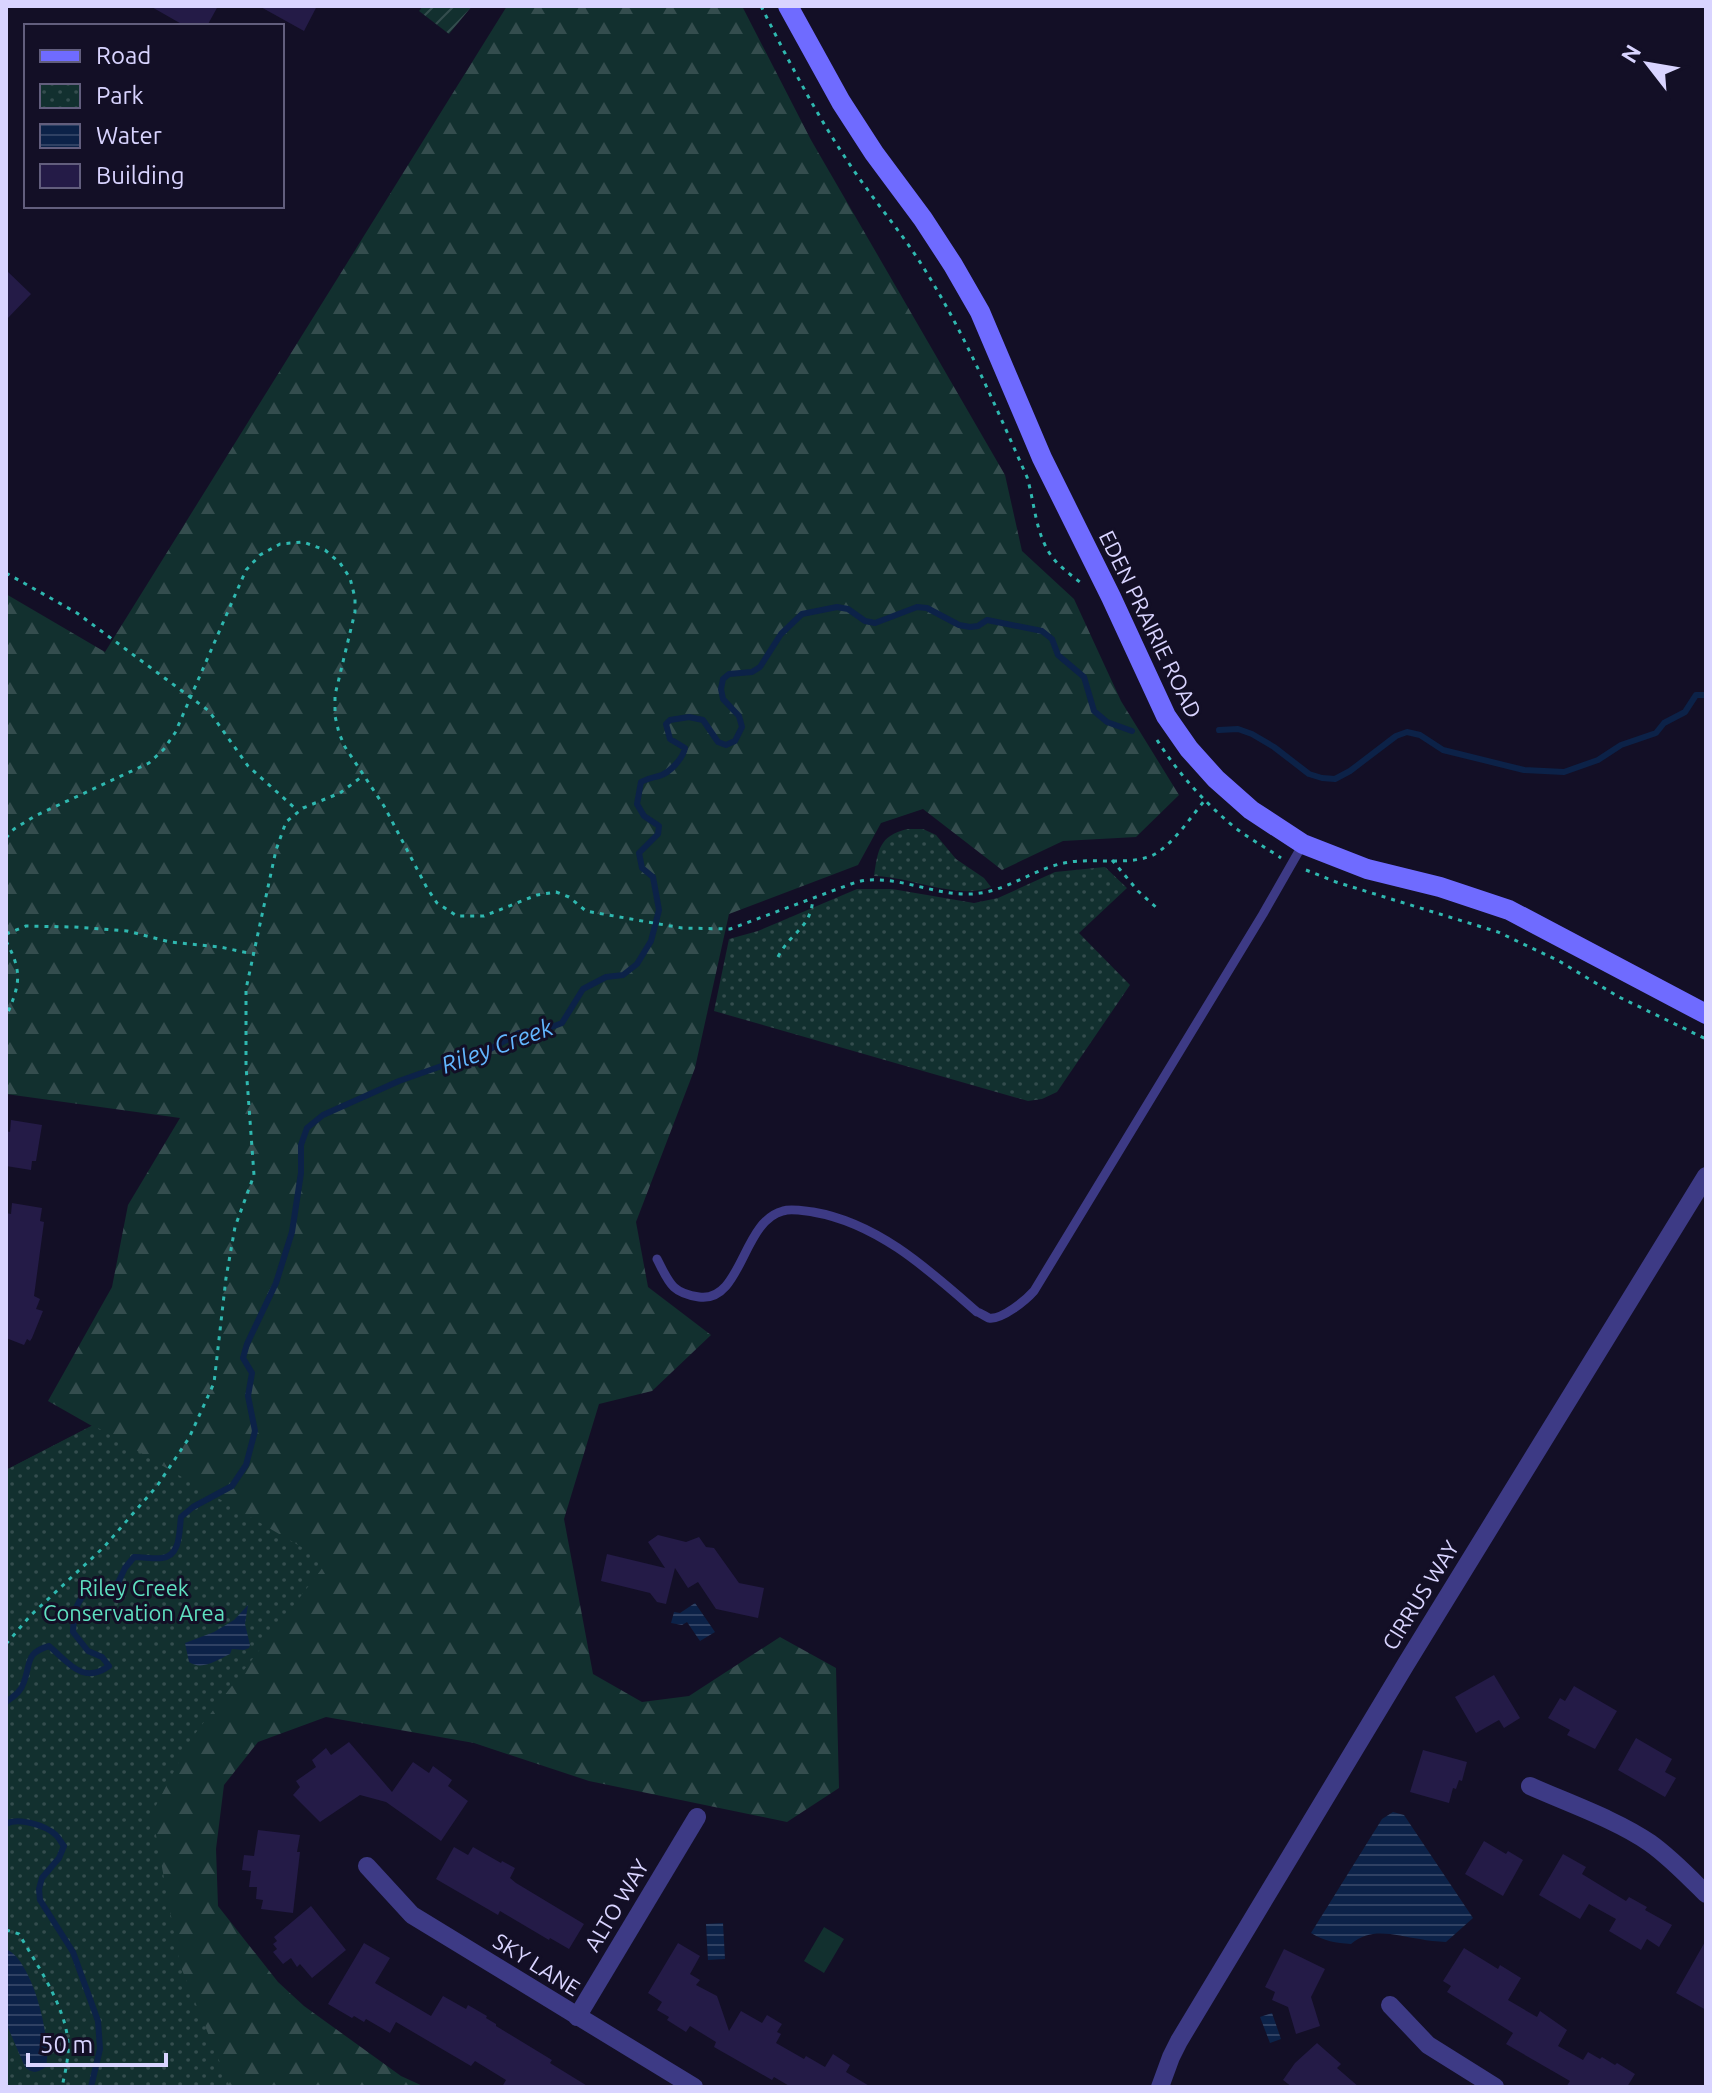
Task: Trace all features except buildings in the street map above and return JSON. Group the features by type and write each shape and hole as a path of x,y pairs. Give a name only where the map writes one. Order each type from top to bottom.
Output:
{"street":[{"name":"EDEN PRAIRIE ROAD","path":"788,6 841,102 923,219 980,312 1042,458 1166,716 1189,749 1224,787 1251,810 1303,844 1367,869 1440,887 1509,910 1706,1014"},
{"name":"CIRRUS WAY","path":"1160,2087 1175,2049 1398,1677 1706,1176"},
{"path":"1530,1786 1647,1841 1673,1860 1706,1894"},
{"name":"ALTO WAY","path":"577,2017 697,1817"},
{"name":"SKY LANE","path":"367,1866 412,1915 694,2087"},
{"path":"1390,2005 1428,2045 1495,2087"}],"lane":[{"path":"657,1259 671,1287 680,1293 705,1298 718,1293 730,1282 747,1245 771,1216 784,1210 809,1211 838,1217 900,1248 977,1312 989,1318 997,1317 1024,1302 1034,1291 1303,844"}],"path":[{"path":"761,6 788,62 830,135 918,259 947,308 1027,477 1044,544 1054,559 1086,588"},
{"path":"6,838 35,816 149,763 164,749 175,733 246,570 260,555 280,544 303,542 325,550 340,563 350,578 355,598 355,612 335,695 335,716 345,747 384,806 427,888 437,903 457,916 484,916 537,895 556,892 569,897 586,911 682,928 730,929 869,880 954,894 991,892 1069,862 1143,859 1171,841 1205,800"},
{"path":"6,573 104,631 209,711 248,766 299,812"},
{"path":"1154,736 1175,768 1205,800 1235,828 1292,865 1336,882 1498,932 1559,961 1619,997 1706,1039"},
{"path":"6,1644 31,1615 104,1547 157,1486 189,1438 214,1383 235,1227 254,1175 246,1066 246,989 276,850 286,822 303,808 340,793 364,775"},
{"path":"1112,860 1158,909"},
{"path":"778,957 790,938 809,919 813,899"},
{"path":"6,934 26,926 127,931 170,942 253,954"},
{"path":"6,941 18,963 17,992 6,1017"},
{"path":"6,1930 19,1934 63,2019 68,2044 62,2087"}],"green space":[{"path":"423,6 472,6 449,34 419,11"},
{"path":"507,6 742,6 811,140 1005,475 1022,551 1074,599 1121,701 1179,795 1136,837 1063,841 1002,870 923,809 881,823 858,865 729,914 695,1068 636,1222 648,1287 711,1335 652,1391 599,1404 564,1519 593,1674 642,1702 689,1696 780,1637 836,1668 839,1788 787,1822 589,1781 474,1743 326,1717 258,1742 224,1785 216,1849 218,1906 278,1982 304,2006 401,2076 425,2087 6,2087 6,1470 92,1426 48,1401 112,1287 128,1205 180,1118 6,1094 6,594 105,652"},
{"path":"907,829 923,829 936,835 956,859 984,878 991,887 978,891 949,890 874,876 885,840"},
{"path":"1105,867 1127,888 1079,933 1130,985 1057,1092 1042,1099 1028,1101 714,1011 729,939 758,931 857,889 892,889 974,903 998,898 1055,872"},
{"name":"Riley Creek Conservation Area","path":"93,1425 327,1562 191,1739 152,1813 180,1965 230,2087 6,2087 6,1470"},
{"path":"824,1927 844,1939 824,1973 804,1961"}],"water":[{"path":"695,1603 715,1632 700,1641 687,1622 682,1625 671,1623 674,1612 680,1613"},
{"path":"248,1605 245,1624 249,1648 232,1649 230,1654 204,1665 189,1662 185,1643 234,1620"},
{"path":"1393,1812 1404,1815 1473,1918 1446,1942 1376,1934 1359,1938 1351,1944 1330,1941 1311,1933 1382,1819"},
{"path":"723,1923 725,1959 708,1960 706,1924"},
{"path":"6,1949 16,1956 24,1968 43,2021 46,2067 38,2071 33,2072 25,2067 6,2023"},
{"path":"1272,2013 1281,2039 1270,2043 1260,2017"}],"waterway":[{"name":"Riley Creek","path":"6,1702 21,1688 32,1655 49,1646 84,1673 109,1666 102,1657 88,1651 73,1632 75,1612 82,1596 92,1586 109,1588 117,1585 134,1557 162,1558 173,1553 178,1542 181,1517 232,1486 246,1465 255,1431 248,1396 252,1373 243,1358 276,1283 292,1232 301,1173 301,1145 307,1128 323,1115 399,1081 490,1049 519,1033 562,1023 583,989 606,977 623,975 637,964 651,941 659,910 653,877 642,868 639,853 658,834 659,826 644,816 637,804 641,782 667,772 684,752 685,748 670,739 666,724 670,720 689,717 703,720 718,742 726,745 735,741 742,727 739,716 723,699 723,679 729,674 752,672 760,667 781,634 802,614 837,607 848,609 865,621 875,623 917,607 927,608 959,625 978,626 987,620 1042,631 1052,639 1058,655 1084,677 1094,711 1107,722 1132,731"},
{"name":"Riley Creek","path":"1219,730 1238,729 1252,734 1309,774 1322,778 1335,779 1350,771 1396,736 1407,732 1420,735 1443,750 1524,770 1564,772 1598,760 1621,745 1656,733 1664,723 1685,712 1696,695 1706,695"},
{"name":"Riley Creek","path":"6,1824 17,1821 39,1825 56,1835 64,1846 59,1858 42,1878 40,1900 73,1952 98,2021 100,2049 91,2087"}]}
